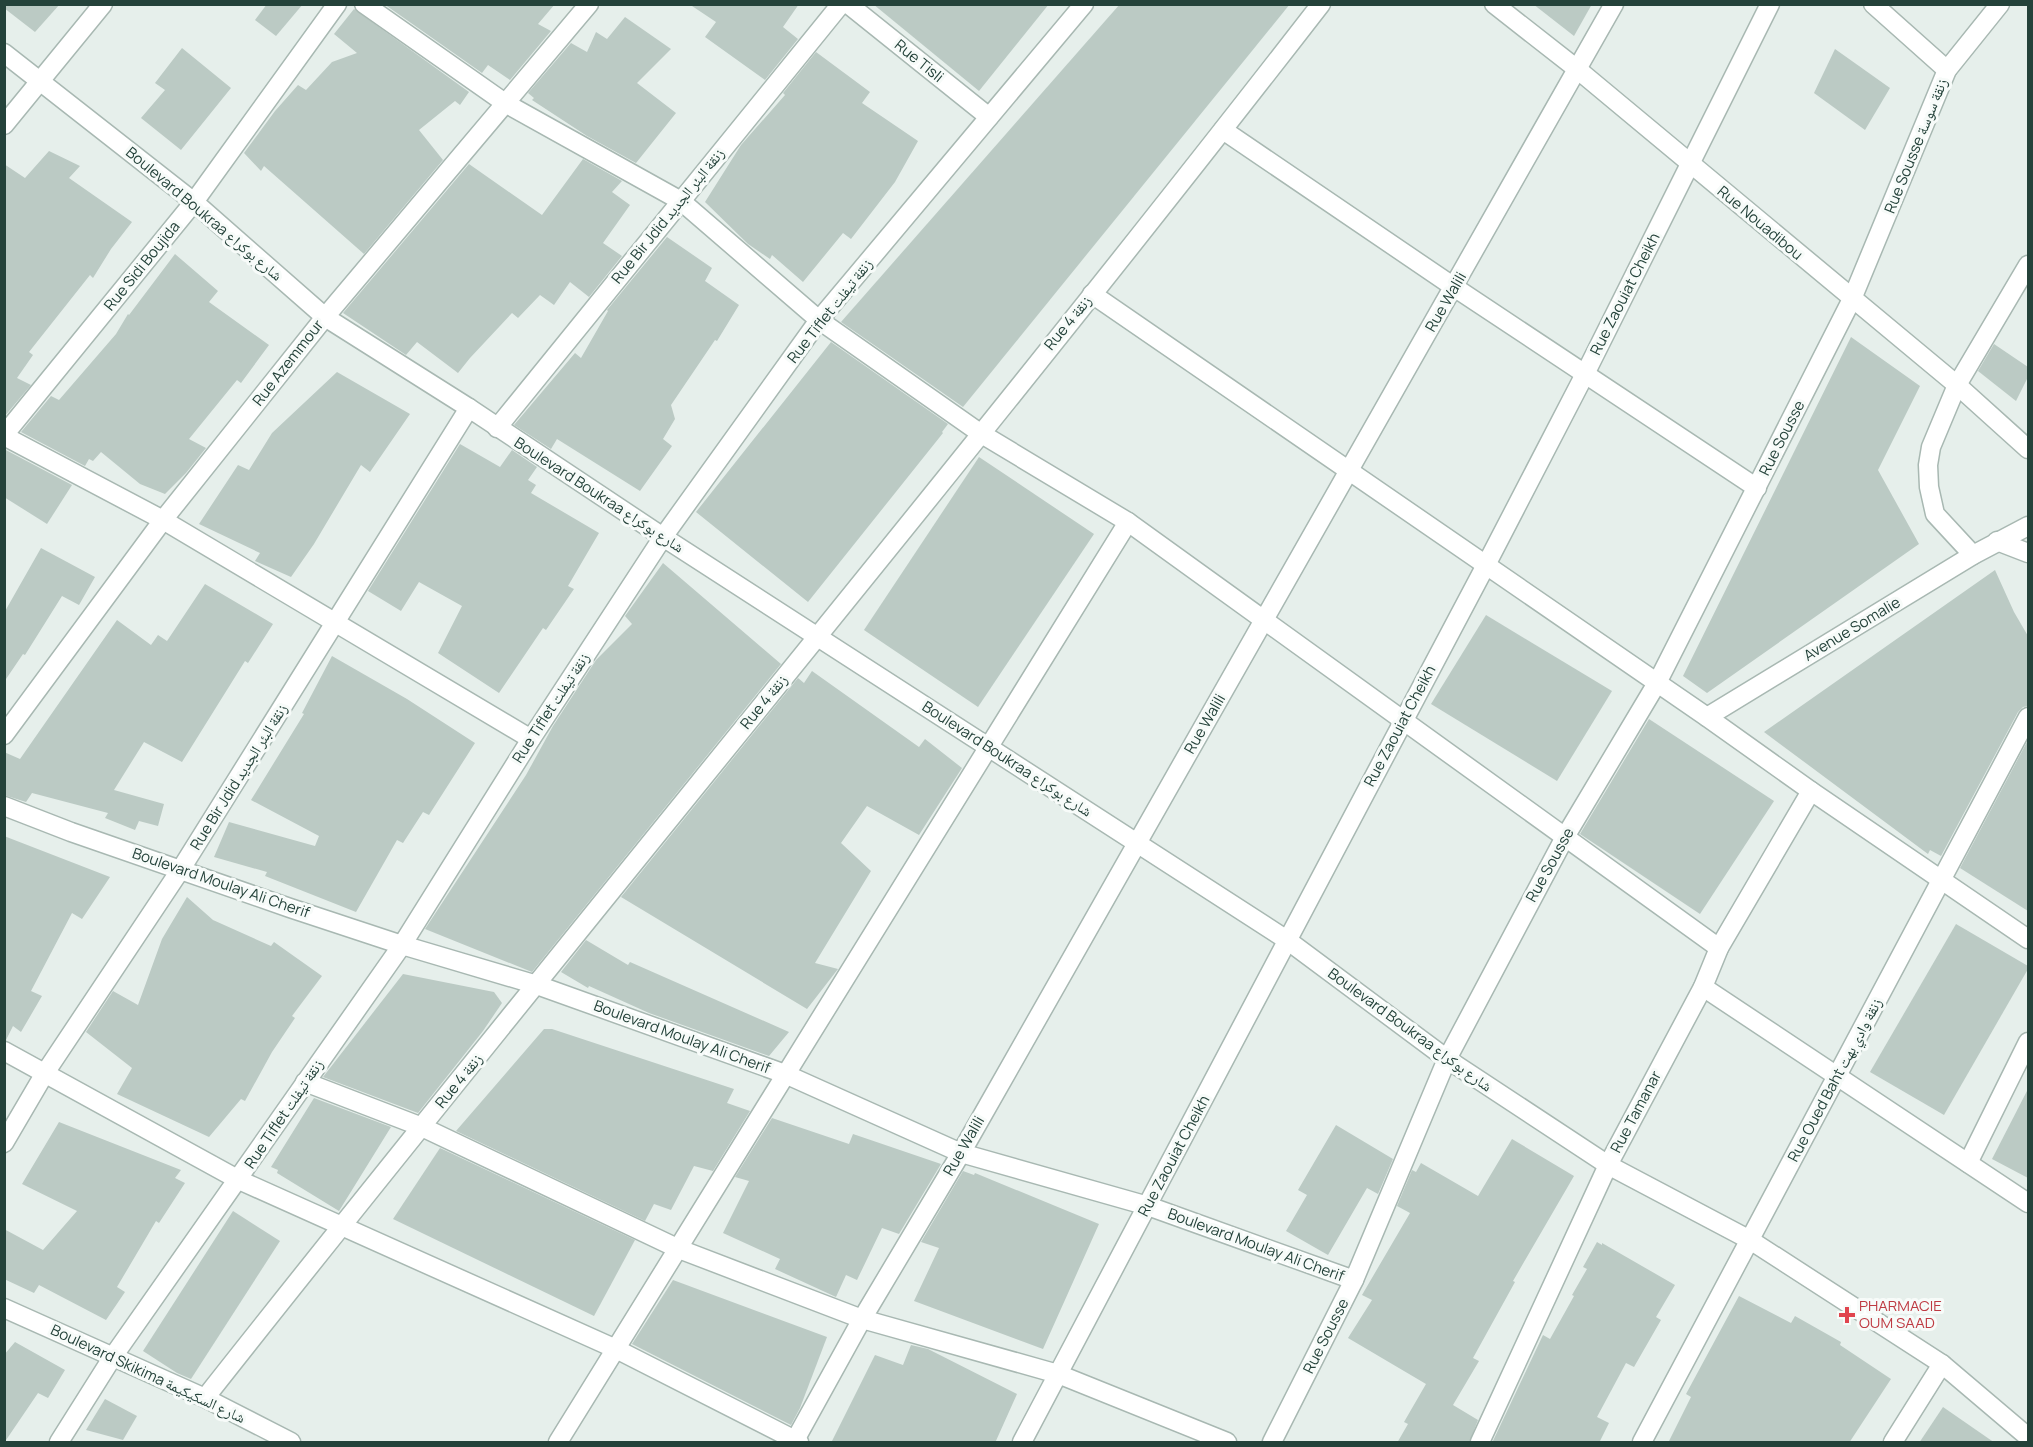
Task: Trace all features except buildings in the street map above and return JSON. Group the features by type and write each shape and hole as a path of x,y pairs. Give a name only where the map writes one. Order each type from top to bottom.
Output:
{"street":[{"path":"4,125 103,4"},
{"name":"Rue Sidi Boujida","path":"4,435 194,202 337,4"},
{"path":"364,4 505,103 681,201 819,320 980,434 1128,522 1263,622 1719,948"},
{"name":"Rue Azemmour","path":"4,735 163,520 325,317 589,4"},
{"name":"Rue Bir Jdid زنقة البئر الجديد","path":"496,428 841,4"},
{"name":"Rue Tisli","path":"848,4 989,117"},
{"name":"Rue Tiflet زنقة تيفلت","path":"59,1443 112,1358 402,945 531,739 663,537 819,320 1084,4"},
{"name":"Rue 4 زنقة","path":"205,1398 340,1227 980,434 1321,4"},
{"name":"Rue Nouadibou","path":"1494,4 1577,69 1957,385 2026,450"},
{"name":"Rue Walili","path":"796,1442 862,1319 961,1153 1614,4"},
{"name":"Rue Zaouiat Cheikh","path":"1022,1443 1486,565 1585,374 1770,4"},
{"path":"1873,4 1947,70"},
{"name":"Rue Sousse زنقة سوسة","path":"1852,299 1947,70 2000,4"},
{"name":"Boulevard Boukraa شارع بوكراع","path":"4,53 194,202 325,317 469,408 663,537 1287,940 1447,1059 1608,1165 1750,1240 1942,1364 2028,1437"},
{"path":"1223,130 1757,488"},
{"path":"1973,555 1935,514 1929,487 1928,465 1931,447 1957,385 2028,265"},
{"path":"1092,294 2028,939"},
{"name":"Rue Sousse","path":"1272,1443 1354,1280 1447,1059 1565,837 1658,683 1852,299"},
{"name":"Rue Bir Jdid زنقة البئر الجديد","path":"4,1143 45,1073 181,869 469,408"},
{"path":"4,435 163,520 531,739"},
{"path":"558,1443 1128,522"},
{"name":"Avenue Somalie","path":"1707,717 1973,555 2028,526"},
{"path":"1997,542 2028,553"},
{"name":"Rue Oued Baht زنقة وادي بهت","path":"1642,1443 2028,717"},
{"name":"Rue Tamanar","path":"1480,1443 1608,1165 1703,987 1719,948 1811,791"},
{"name":"Boulevard Moulay Ali Cherif","path":"4,806 71,832 402,945 537,985 785,1074 961,1153 1148,1206 1354,1280"},
{"path":"1703,987 2028,1203"},
{"path":"1968,1163 2028,1042"},
{"path":"4,1051 238,1180 616,1349 796,1442"},
{"path":"305,1082 422,1126 679,1249 862,1319 1058,1374 1227,1443"},
{"name":"Boulevard Skikima شارع السكيكيمة","path":"4,1308 205,1398 291,1443"},
{"path":"1893,1443 1942,1364"}],"place":[{"name":"PHARMACIE OUM SAAD","path":"1847,1315"}]}
